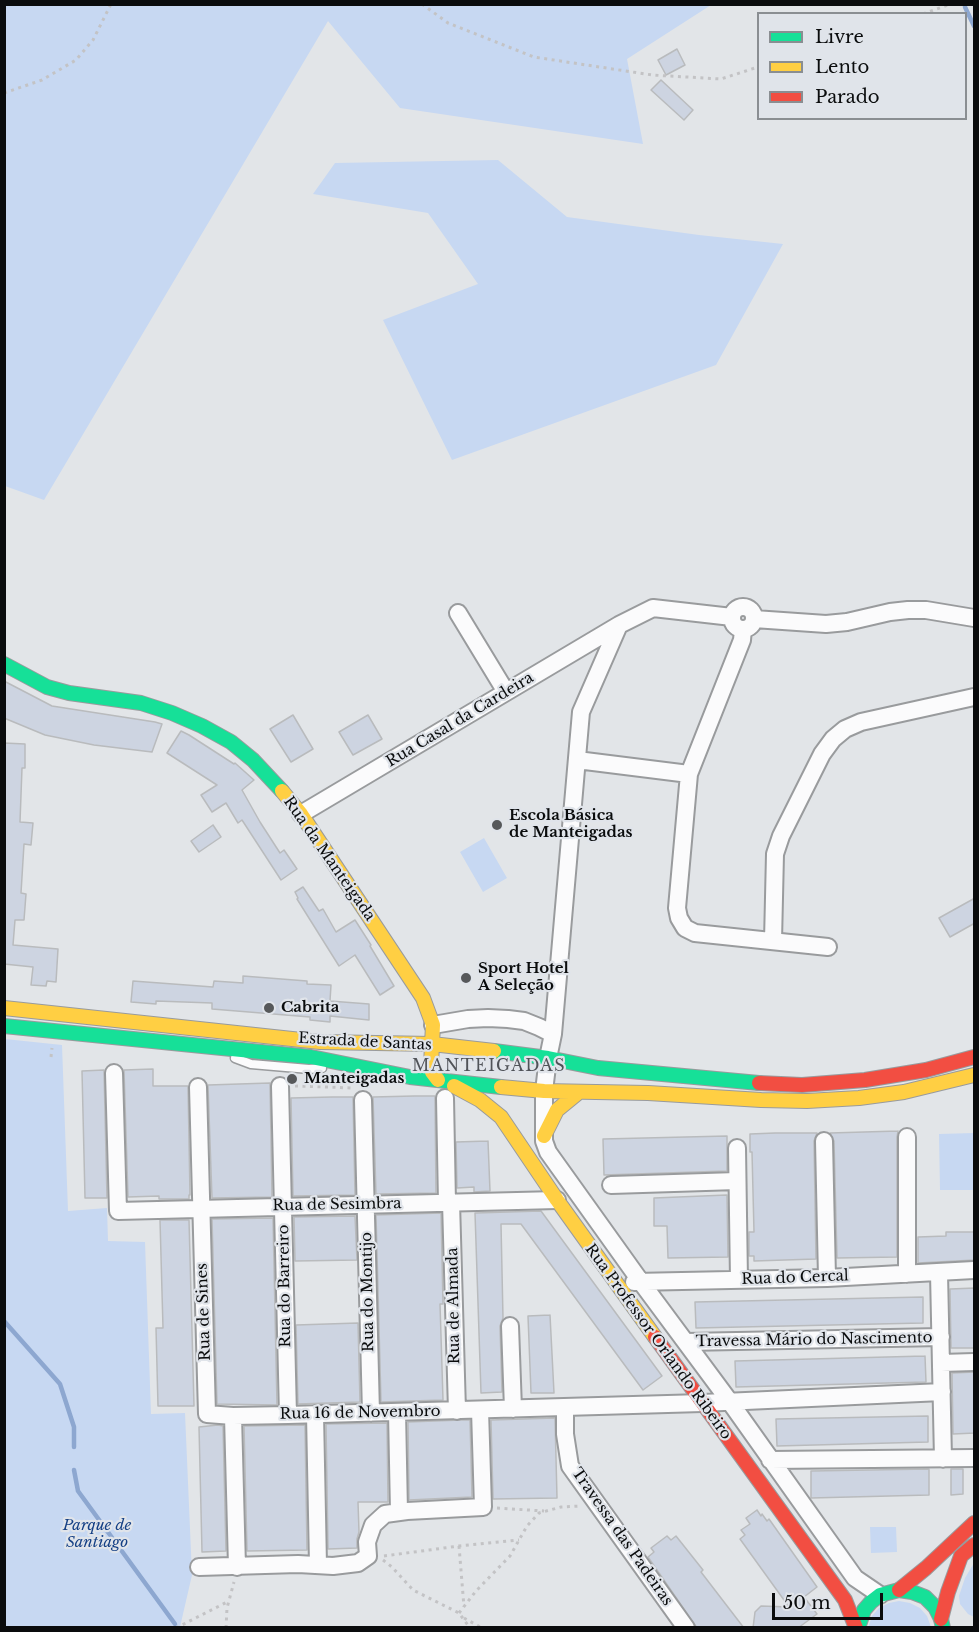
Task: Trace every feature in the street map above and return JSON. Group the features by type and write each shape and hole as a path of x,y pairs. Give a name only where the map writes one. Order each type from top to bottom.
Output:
{"main road":[{"name":"Rua da Manteigada","path":"4,664 47,687 69,693 141,703 172,713 231,742 253,760 301,814 423,998 433,1025 431,1065 432,1072 438,1080"},
{"name":"Estrada de Santas","path":"4,1008 320,1041 432,1044 548,1058 598,1068 741,1082 802,1085 865,1080 926,1070 975,1057"},
{"name":"Estrada de Santas","path":"4,1026 311,1058 410,1077 544,1091 648,1093 807,1101 859,1098 904,1092 975,1075"},
{"name":"Rua Professor Orlando Ribeiro","path":"438,1080 469,1093 501,1117 616,1283 845,1600 857,1628"},
{"path":"544,1136 557,1110 579,1092"},
{"path":"899,1590 975,1523"},
{"path":"942,1623 948,1592 962,1556 975,1545"},
{"path":"857,1628 864,1610 871,1602 880,1595 899,1590 925,1597 935,1607 942,1623"}],"street":[{"name":"Rua Casal da Cardeira","path":"301,814 619,625 653,608 743,622 826,624 908,610 926,610 975,618"},
{"path":"458,613 506,692"},
{"path":"743,622 742,640 689,774 677,908 679,918 685,928 695,933 828,947"},
{"name":"Rua Professor Orlando Ribeiro","path":"619,625 581,712 553,1034 544,1091 545,1146 855,1578 880,1595"},
{"path":"773,941 775,854 781,836 822,754 832,739 845,729 861,722 975,697"},
{"path":"577,760 689,774"},
{"path":"433,1025 468,1019 508,1019 524,1021 553,1034"},
{"name":"Rua de Sesimbra","path":"114,1073 118,1210 557,1200"},
{"name":"Rua do Barreiro","path":"280,1086 288,1415"},
{"name":"Rua de Sines","path":"198,1087 207,1414"},
{"name":"Rua de Almada","path":"445,1098 457,1411"},
{"name":"Rua do Montijo","path":"363,1100 371,1413"},
{"path":"907,1137 907,1274"},
{"path":"824,1141 827,1278"},
{"path":"737,1148 739,1280"},
{"path":"611,1185 737,1181"},
{"name":"Rua do Cercal","path":"616,1283 827,1278 975,1270"},
{"path":"939,1272 944,1459"},
{"path":"510,1326 513,1409"},
{"name":"Travessa Mário do Nascimento","path":"687,1342 941,1337"},
{"path":"941,1363 975,1362"},
{"name":"Rua 16 de Novembro","path":"207,1414 233,1416 457,1411 942,1392"},
{"name":"Travessa das Padeiras","path":"565,1407 565,1434 570,1466 686,1628"},
{"path":"318,1557 333,1566 358,1563 368,1556 367,1542 373,1525 385,1514 399,1506 483,1502 480,1410"},
{"path":"397,1412 399,1506"},
{"path":"315,1414 318,1557"},
{"path":"233,1416 236,1559"},
{"path":"770,1460 975,1458"},
{"path":"199,1568 236,1559 298,1564 318,1557"}],"path":[{"path":"4,93 42,80 76,60 93,40 111,4"},
{"path":"422,4 448,23 534,57 652,75 721,79 757,68"},
{"path":"929,12 951,4"},
{"path":"483,1502 546,1511"},
{"path":"459,1613 510,1556 527,1526 539,1513 561,1507 598,1505"},
{"path":"379,1557 519,1540"},
{"path":"459,1546 464,1607"},
{"path":"226,1628 236,1559"},
{"path":"392,1567 413,1590 459,1613 470,1628"},
{"path":"176,1628 229,1601"},
{"path":"462,1617 482,1628"}],"green space":[{"path":"4,5 711,5 627,59 643,144 400,108 328,21 44,500 5,486"},
{"path":"498,160 567,217 783,244 716,365 452,460 383,320 478,284 428,213 313,194 335,163"},
{"path":"484,838 507,878 483,892 460,852"},
{"name":"Parque de Santiago","path":"5,1039 62,1045 68,1211 107,1208 108,1241 145,1242 151,1414 185,1413 192,1575 180,1627 5,1628"},
{"path":"974,1133 974,1190 940,1190 939,1134"},
{"path":"870,1527 896,1527 897,1552 871,1553"},
{"path":"974,1563 974,1617 968,1614 960,1604 959,1596 965,1578"},
{"path":"899,1601 920,1608 927,1616 931,1627 868,1628 872,1616 879,1608"}],"building":[{"path":"677,49 685,65 666,75 658,60"},
{"path":"661,80 693,110 684,120 651,90"},
{"path":"4,681 52,706 162,724 152,752 94,745 45,735 4,718"},
{"path":"293,715 313,749 291,762 270,729"},
{"path":"368,715 382,739 353,755 339,732"},
{"path":"181,731 235,763 254,780 242,790 280,853 284,850 297,869 281,880 242,820 238,823 226,803 212,812 201,795 217,785 167,753"},
{"path":"4,743 25,744 20,822 33,823 31,845 24,844 21,893 26,894 24,920 15,920 13,945 58,949 56,982 47,981 46,986 31,985 33,967 4,964"},
{"path":"213,825 221,837 199,852 191,841"},
{"path":"303,887 319,911 323,909 336,932 355,920 394,986 380,995 355,955 339,966 297,899 295,892"},
{"path":"975,898 975,923 950,937 939,918"},
{"path":"243,976 331,985 330,1001 369,1004 369,1020 330,1016 330,1022 310,1020 310,1017 212,1009 212,1003 131,1002 133,981 213,987 214,981 243,983"},
{"path":"153,1069 153,1086 188,1086 189,1199 159,1199 159,1196 128,1197 124,1070"},
{"path":"104,1070 107,1198 85,1198 82,1071"},
{"path":"270,1083 272,1197 212,1198 208,1085"},
{"path":"435,1096 436,1193 376,1194 373,1097"},
{"path":"353,1097 355,1195 293,1196 291,1098"},
{"path":"898,1131 897,1257 837,1258 834,1141 830,1133"},
{"path":"817,1133 814,1141 816,1259 754,1261 754,1256 749,1256 749,1232 754,1232 750,1134"},
{"path":"727,1136 727,1171 604,1175 603,1139"},
{"path":"488,1141 490,1191 474,1192 474,1187 457,1188 456,1142"},
{"path":"727,1195 728,1257 668,1258 667,1226 654,1226 654,1198"},
{"path":"541,1211 662,1376 643,1390 521,1224 501,1224 502,1392 481,1393 475,1213"},
{"path":"441,1213 443,1304 440,1304 443,1400 381,1402 376,1215"},
{"path":"355,1216 357,1260 295,1261 294,1217"},
{"path":"273,1218 277,1405 217,1404 212,1219"},
{"path":"160,1220 189,1220 194,1406 158,1406 156,1328 163,1328"},
{"path":"946,1232 975,1232 975,1260 918,1263 918,1237 946,1236"},
{"path":"975,1288 975,1348 951,1348 950,1289"},
{"path":"923,1297 923,1323 696,1328 695,1302"},
{"path":"550,1315 554,1393 531,1393 528,1316"},
{"path":"358,1323 360,1402 298,1404 296,1325"},
{"path":"925,1356 926,1382 736,1387 735,1361"},
{"path":"975,1372 975,1433 953,1434 952,1373"},
{"path":"928,1416 928,1442 777,1446 776,1419"},
{"path":"555,1418 557,1498 493,1499 491,1420"},
{"path":"470,1420 472,1497 409,1500 408,1422"},
{"path":"387,1423 388,1502 358,1502 357,1548 328,1549 326,1424"},
{"path":"305,1425 307,1550 247,1551 244,1426"},
{"path":"223,1426 226,1551 202,1552 199,1427"},
{"path":"929,1469 929,1495 811,1498 811,1471"},
{"path":"951,1469 963,1469 963,1494 951,1495"},
{"path":"757,1510 767,1521 769,1519 817,1587 804,1597 817,1614 798,1628 753,1628 755,1612 761,1606 789,1607 740,1539 745,1535 741,1530 750,1524 746,1518"},
{"path":"667,1536 671,1540 676,1536 744,1628 697,1628 648,1557 654,1552 651,1548"}],"waterway":[{"path":"965,7 974,26"},
{"path":"4,1321 60,1384 74,1427 74,1447"},
{"path":"74,1470 78,1491 175,1624"}],"traffic: fast":[{"path":"4,664 47,687 69,693 141,703 202,726 231,742 253,760 282,791"},
{"path":"4,1026 311,1057 410,1077 501,1087"},
{"path":"494,1051 548,1058 598,1068 759,1083"},
{"path":"858,1628 864,1610 871,1602 880,1595 899,1590 925,1597 935,1607 943,1628"}],"traffic: slow":[{"path":"282,791 301,814 423,998 433,1025 431,1065 432,1072 438,1080"},
{"path":"4,1008 320,1042 432,1044 494,1051"},
{"path":"501,1087 544,1091 648,1093 807,1101 859,1098 904,1092 974,1075"},
{"path":"454,1086 480,1100 501,1117 655,1337"},
{"path":"544,1136 557,1110 579,1092"}],"traffic: jam":[{"path":"759,1083 802,1085 865,1080 926,1070 974,1057"},
{"path":"655,1337 845,1600 856,1628"},
{"path":"899,1590 974,1523"},
{"path":"941,1619 961,1556 974,1545"}],"place":[{"name":"Escola Básica de Manteigadas","path":"497,825"},
{"name":"Sport Hotel A Seleção","path":"466,978"},
{"name":"Cabrita","path":"269,1008"},
{"name":"Manteigadas","path":"292,1079"}],"district":[{"name":"MANTEIGADAS","path":"489,1066"}]}
